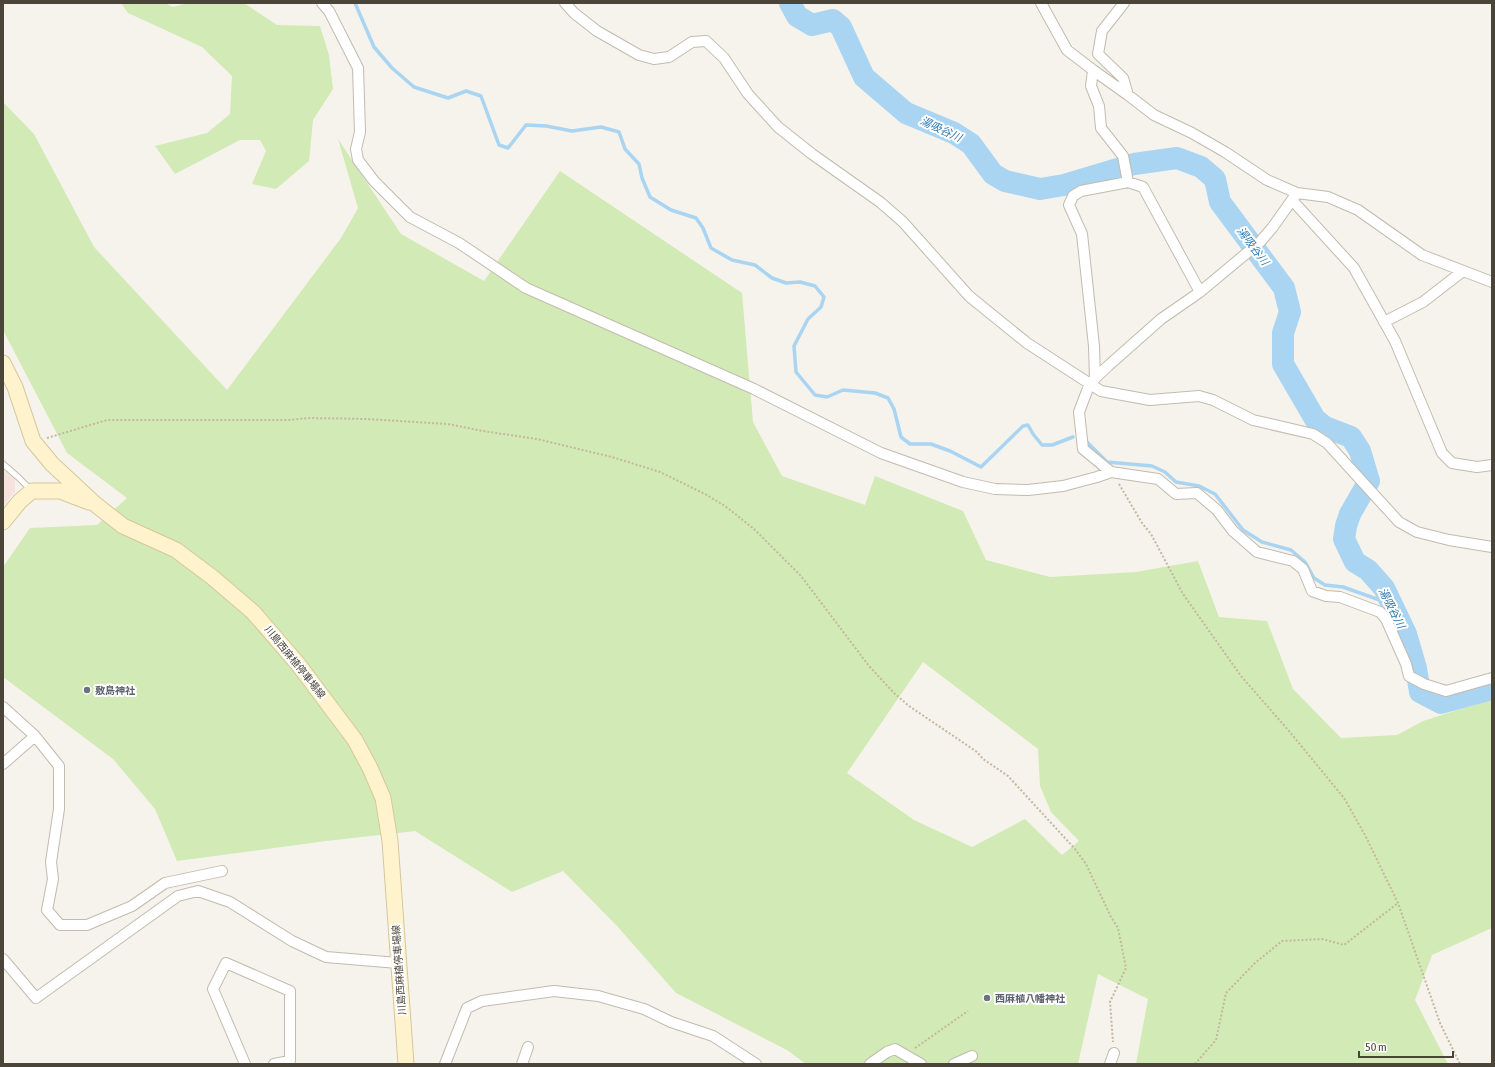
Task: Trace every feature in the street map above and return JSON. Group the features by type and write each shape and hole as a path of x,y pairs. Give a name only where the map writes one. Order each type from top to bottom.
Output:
{"main road":[{"name":"川島西麻植停車場線","path":"3,363 15,387 34,442 52,464 95,504 123,526 176,550 212,577 253,612 298,664 355,740 378,786 383,798 386,812 390,841 406,1064"},
{"path":"3,522 20,501 32,491 60,491 95,504"}],"street":[{"path":"322,3 329,11 358,68 360,132 356,149 358,160 374,181 410,217 459,243 526,288 754,389 881,454 964,482 995,489 1028,490 1063,486 1111,472 1158,479 1176,494 1197,493 1216,510 1233,531 1257,552 1293,561 1303,569 1312,591 1326,596 1340,597 1380,612 1386,619 1410,676 1424,684 1446,691 1492,678"},
{"path":"565,3 574,13 597,32 639,55 654,59 669,57 692,42 706,41 724,58 748,94 778,127 812,154 880,202 897,217 969,296 1027,343 1093,381 1101,391 1150,400 1198,396 1213,400 1253,420 1313,434 1327,443 1399,522 1417,532 1449,540 1492,547"},
{"path":"1041,3 1067,50 1092,70 1154,114 1218,148 1294,197 1354,268 1384,322 1396,340 1442,453 1452,463 1478,467 1492,464"},
{"path":"1124,3 1102,30 1098,54 1123,78 1128,95"},
{"path":"1092,70 1091,86 1099,106 1100,128 1123,156 1127,178"},
{"path":"1093,381 1094,346 1082,234 1069,205 1073,196 1081,191 1127,178 1143,187 1200,292"},
{"path":"1111,472 1083,448 1079,412 1093,381 1161,320 1200,292 1260,242 1294,197"},
{"path":"1294,197 1328,197 1358,210 1422,255 1492,282"},
{"path":"1384,322 1423,302 1463,271"},
{"path":"3,707 35,736 59,766 59,809 51,862 53,879 47,910 60,925 87,925 132,906 165,883 222,871"},
{"path":"3,764 35,736"},
{"path":"165,883 178,896"},
{"path":"3,959 36,998 178,896 198,891 230,902 292,941 326,957 398,963"},
{"path":"245,1064 212,989 226,963 290,991 290,1061 274,1064"},
{"path":"445,1064 467,1008 482,1001 554,990 598,996 644,1009 671,1022 713,1036 756,1064"},
{"path":"522,1064 528,1047"},
{"path":"870,1064 887,1052 895,1049 921,1064"},
{"path":"1110,1064 1114,1053"},
{"path":"954,1064 972,1056"}],"lane":[{"path":"3,464 32,491"}],"path":[{"path":"34,442 107,420 289,420 308,418 366,419 448,424 537,439 612,457 660,472 705,494 725,506 754,529 801,576 869,666 894,693 909,706 977,752 982,758 1008,776 1075,849 1086,864 1111,917 1118,928 1126,968 1110,1002 1114,1053"},
{"path":"1111,472 1142,523 1151,534 1183,594 1241,676 1344,798 1365,835 1398,903 1440,1023 1460,1064"},
{"path":"1195,1064 1216,1040 1226,993 1255,963 1282,941 1322,939 1344,945 1398,903"},
{"path":"906,1055 968,1011"}],"shaded area":[{"path":"3,470 15,479 15,492 3,507"}],"green space":[{"path":"121,3 165,3 173,7 188,3 244,3 277,25 320,26 329,55 333,89 313,120 309,161 276,189 252,184 266,151 260,140 240,140 175,174 155,146 207,133 230,114 232,76 202,47 128,13"},
{"path":"3,102 34,134 94,247 227,390 341,238 358,208 338,139 401,234 484,281 560,171 742,293 753,422 782,476 865,505 875,476 963,511 986,560 1050,577 1136,572 1198,561 1219,617 1267,621 1293,689 1341,738 1397,735 1423,721 1492,699 1492,928 1432,955 1415,1000 1448,1064 1136,1064 1148,999 1098,974 1078,1064 806,1064 787,1050 676,993 617,926 563,871 512,892 415,831 326,841 177,861 155,809 113,759 3,677 3,567 30,528 97,525 127,498 67,453 3,330","holes":["923,662 1038,749 1040,786 1051,812 1079,841 1062,855 1025,819 972,847 914,820 847,773"]}],"waterway":[{"path":"355,3 374,47 392,68 414,87 448,98 466,91 481,96 499,145 508,148 526,125 546,126 572,131 601,127 619,132 625,149 639,164 642,178 650,197 671,210 696,218 703,228 711,248 732,260 755,265 772,278 786,283 800,282 815,286 824,297 821,307 808,319 794,346 796,372 815,395 827,397 843,390 875,393 888,398 894,409 901,437 910,444 931,444 950,451 981,467 1023,426 1028,425 1042,445 1052,445 1073,437"},
{"name":"湯吸谷川","path":"790,3 797,16 812,25 833,20 841,27 864,77 906,113 954,133 971,144 993,174 1005,181 1040,189 1064,185 1134,164 1177,158 1201,167 1215,179 1220,202 1284,288 1290,312 1283,333 1283,364 1315,419 1325,427 1351,437 1360,451 1369,481 1350,514 1344,539 1355,562 1368,570 1384,588 1406,634 1416,668 1420,692 1441,703 1492,689"},
{"path":"1087,442 1107,462 1152,466 1165,472 1176,482 1199,486 1215,494 1243,530 1262,542 1291,550 1305,562 1314,578 1325,585 1343,587 1391,604"}],"place":[{"name":"敷島神社","path":"87,690"},
{"name":"西麻植八幡神社","path":"987,998"}]}
